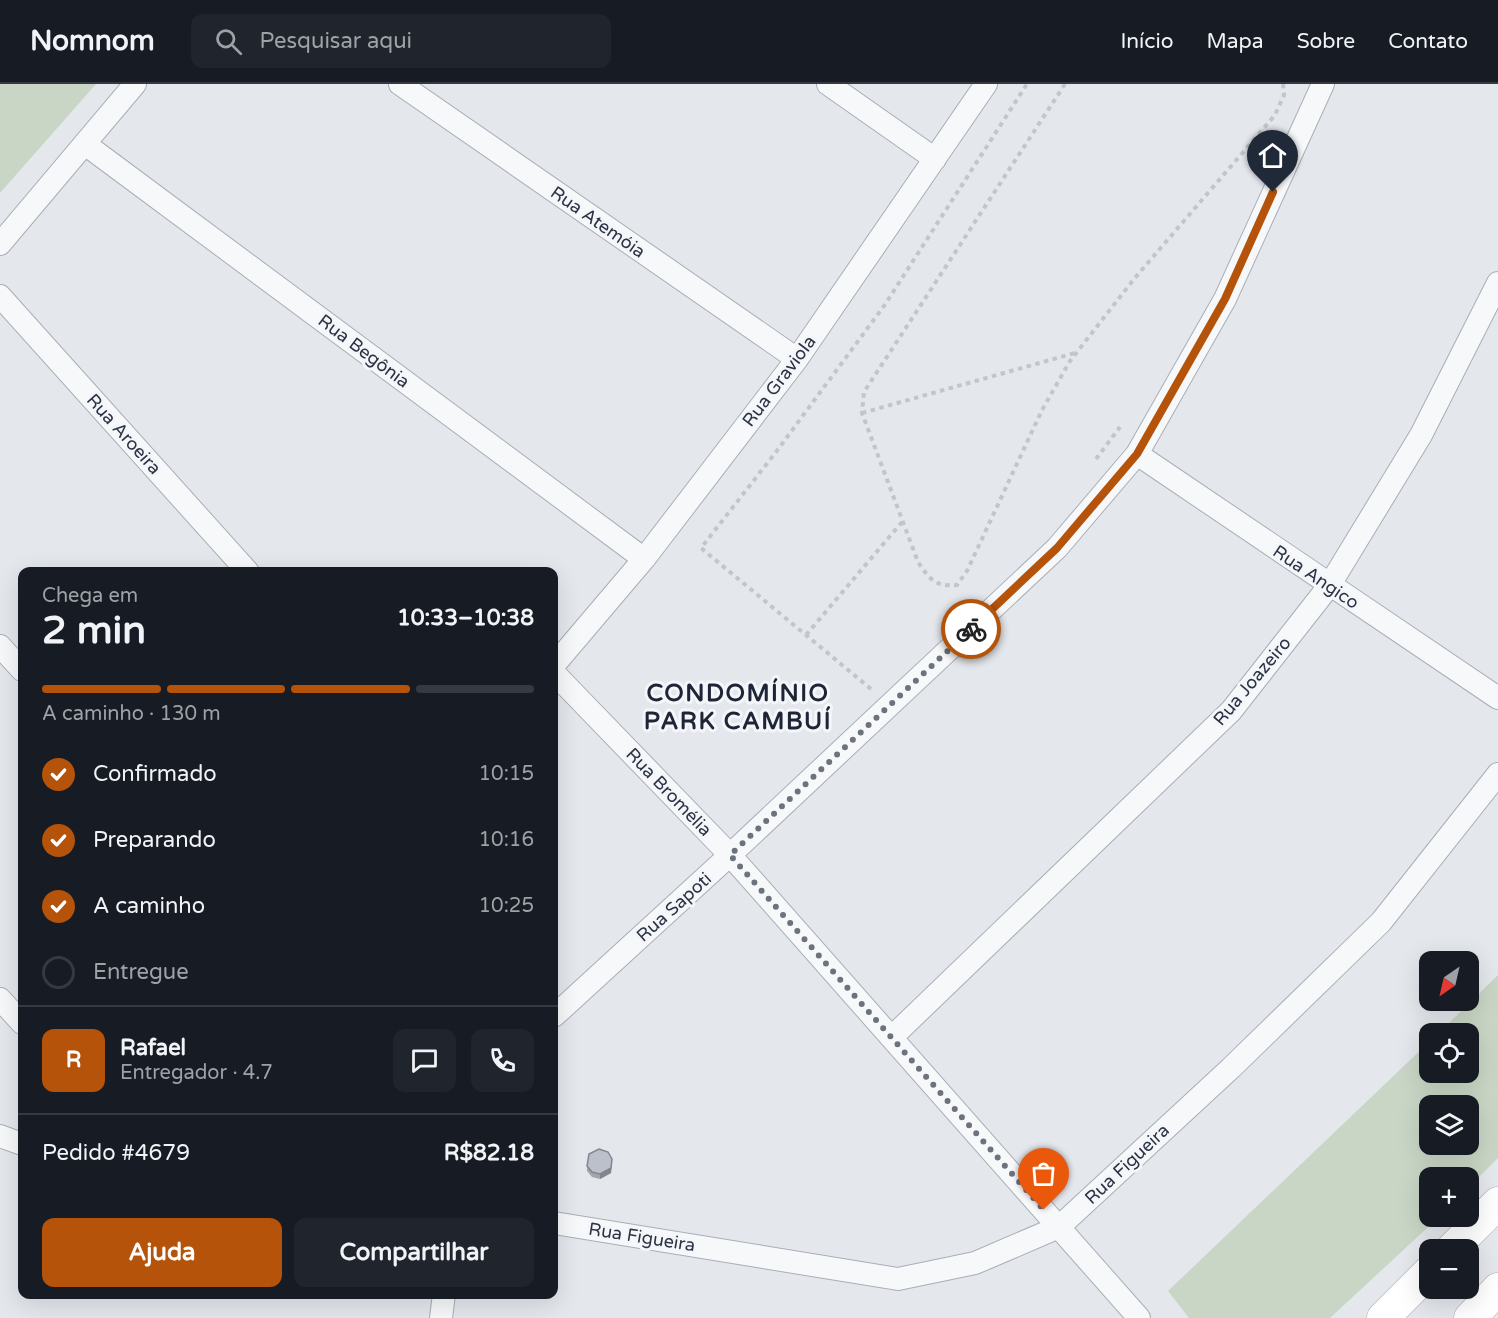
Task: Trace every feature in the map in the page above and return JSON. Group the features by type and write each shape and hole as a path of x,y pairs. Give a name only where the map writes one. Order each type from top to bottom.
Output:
{"main road":[{"path":"1462,1239 1498,1203"},
{"path":"1383,1318 1419,1282"},
{"path":"1470,1318 1498,1289"}],"street":[{"path":"0,244 135,84"},
{"name":"Rua Atemóia","path":"400,84 796,359"},
{"path":"828,84 935,159"},
{"name":"Rua Graviola","path":"558,660 644,559 796,359 986,84"},
{"name":"Rua Sapoti","path":"558,1012 730,855 1057,548 1137,454 1225,299 1323,84"},
{"name":"Rua Begônia","path":"85,144 644,559"},
{"name":"Rua Joazeiro","path":"893,1036 1231,711 1329,586 1421,435 1498,283"},
{"name":"Rua Aroeira","path":"0,296 244,567"},
{"name":"Rua Angico","path":"1137,454 1497,701"},
{"path":"0,646 18,666"},
{"name":"Rua Bromélia","path":"558,677 730,855 893,1036 1139,1318"},
{"name":"Rua Figueira","path":"558,1224 898,1279 975,1263 1059,1227 1231,1068 1381,922 1498,774"},
{"path":"0,999 18,1019"},
{"path":"0,1128 18,1129"},
{"path":"0,1136 18,1143"},
{"path":"441,1318 443,1299"}],"path":[{"path":"897,698 889,689 878,694 701,548 776,452 884,306 1027,84"},
{"path":"1065,84 864,392 862,413 918,562 927,576 942,586 957,585 967,571 1042,410 1075,353 1134,279 1275,115 1284,94"},
{"path":"1276,126 1284,94 1283,84"},
{"path":"862,413 1075,353"},
{"path":"1095,460 1123,423"},
{"path":"806,635 902,522"}],"green space":[{"path":"0,84 96,84 0,193"},
{"path":"1498,975 1498,1158 1479,1177 1479,1167 1419,1167 1419,1227 1428,1227 1330,1318 1189,1318 1168,1291 1419,1052 1419,1083 1479,1083 1479,1023 1449,1023 1461,1011 1479,1011 1479,994"}],"building":[{"path":"599,1149 608,1152 612,1159 611,1168 600,1174 592,1172 587,1166 589,1154"}],"way so far":[{"path":"971,629 730,855 893,1036 1044,1210"}],"district":[{"name":"CONDOMÍNIO PARK CAMBUÍ","path":"738,707"}],"route":[{"path":"971,629 1057,548 1137,454 1225,299 1273,192"}]}
